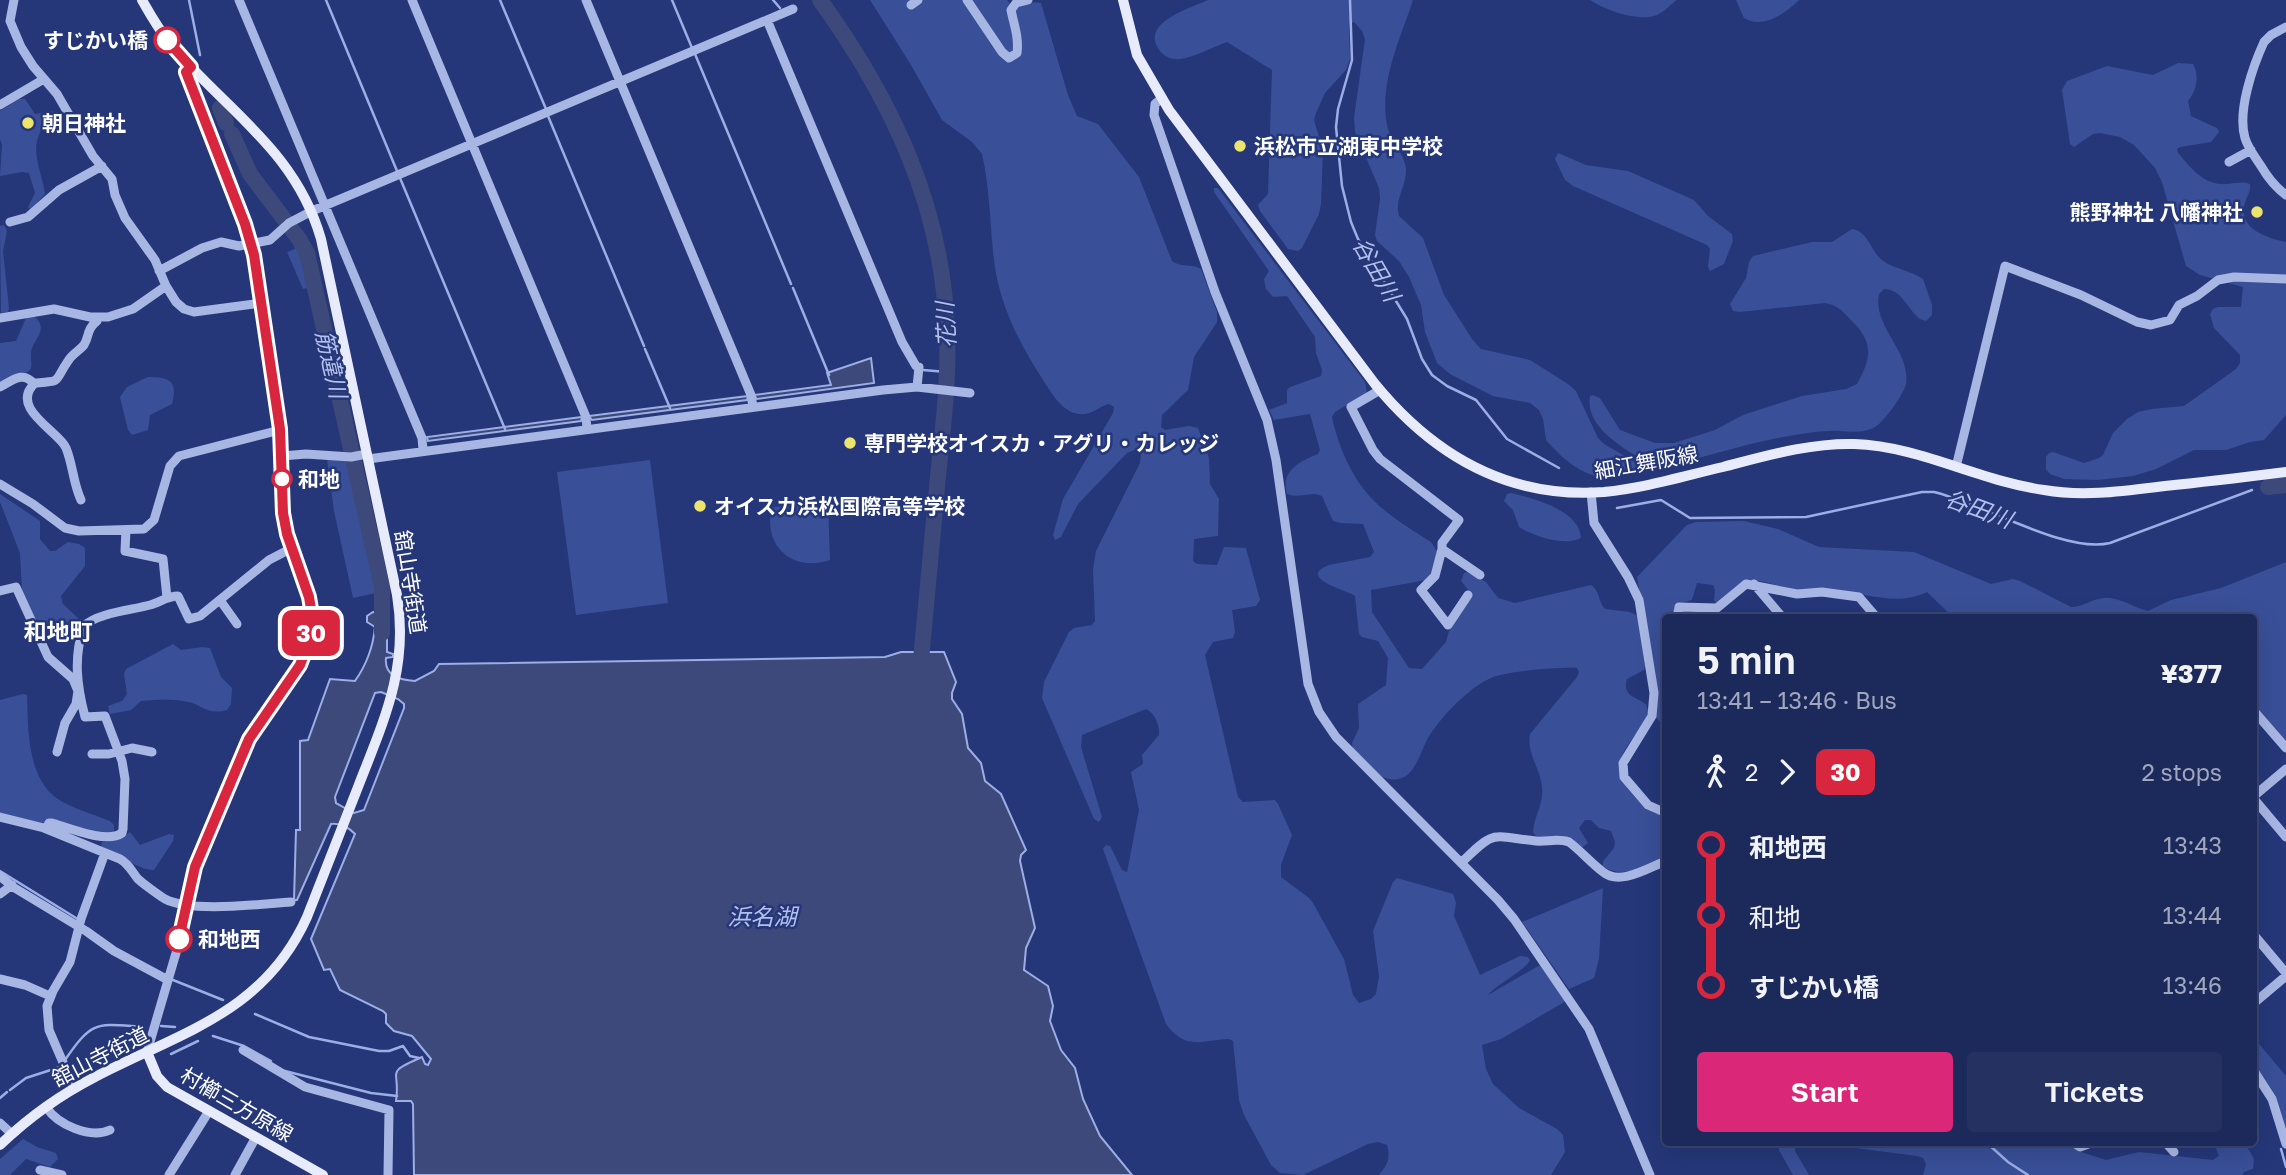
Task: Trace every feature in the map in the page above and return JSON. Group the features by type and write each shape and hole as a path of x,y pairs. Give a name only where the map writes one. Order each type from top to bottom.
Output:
{"main road":[{"name":"舘山寺街道","path":"0,1145 74,1088 237,1005 278,967 301,930 392,698 398,674 400,608 361,456 321,239 312,211 282,160 191,67 157,25 145,0"},
{"name":"細江舞阪線","path":"1123,0 1137,55 1185,133 1380,390 1427,438 1476,468 1531,487 1591,492 1636,488 1798,449 1827,445 1887,448 2028,488 2075,494 2286,472"},
{"name":"村櫛三方原線","path":"147,1052 163,1084 323,1175"}],"street":[{"path":"14,0 10,19 21,47 57,94 79,134 112,179 116,199 125,218 155,260 166,286 180,306 199,312 261,303"},
{"path":"239,0 422,438 424,450"},
{"path":"412,0 586,417 587,429"},
{"path":"586,0 751,395 752,407"},
{"path":"967,0 1002,52 1009,58 1017,53 1017,33 1011,10 1016,3 1028,0"},
{"path":"159,271 202,248 221,242 239,246 274,238 288,224 312,211 793,9"},
{"path":"0,24 10,19"},
{"path":"767,20 902,342 919,367 919,388"},
{"path":"2286,27 2270,35 2264,42 2245,101 2243,128 2251,150 2272,183 2286,195"},
{"path":"147,1052 176,953 192,873 246,747 258,724 294,675 308,644 312,622 311,605 283,513 280,430 251,245 186,72 191,67"},
{"path":"0,105 44,79"},
{"path":"1162,98 1155,104 1154,115 1221,310 1271,433 1306,670 1313,699 1336,737 1514,919 1582,1016 1601,1054 1650,1175"},
{"path":"2229,162 2251,150"},
{"path":"10,222 30,215 59,190 102,166"},
{"path":"1956,467 2006,266 2081,295 2137,323 2151,325 2170,320 2179,305 2197,296 2218,280 2234,277 2286,279"},
{"path":"0,318 54,309 97,318 125,312 166,286"},
{"path":"0,387 19,377 30,379 34,383 51,383 58,380 70,358 85,344 89,328 97,318"},
{"path":"34,383 29,394 32,410 41,425 66,446 81,500"},
{"path":"282,456 361,456 424,450 919,388 970,393"},
{"path":"1380,390 1350,407 1376,455 1459,520 1442,544 1435,576 1421,590 1448,625 1468,595"},
{"path":"0,484 65,528 144,529 155,520 170,466 179,456 280,430"},
{"path":"1591,492 1594,523 1628,577 1639,600 1654,693 1652,716 1623,762 1624,776 1648,805 1662,812"},
{"path":"126,530 125,551 163,559 167,598"},
{"path":"57,752 65,723 76,704 77,658 84,626 93,620 178,596 189,620 204,614 269,560 292,548"},
{"path":"1442,550 1480,575"},
{"path":"1678,614 1679,607 1717,608 1739,588 1754,584 1802,594 1822,592 1860,597 1874,614"},
{"path":"1754,584 1780,614"},
{"path":"0,592 16,587 48,657 73,679 85,717 105,716 118,752 125,784 122,834 118,837 105,838 52,823 49,823 46,829"},
{"path":"220,600 237,624"},
{"path":"2257,714 2286,748"},
{"path":"92,754 132,748 152,751"},
{"path":"2257,795 2286,768"},
{"path":"2257,802 2286,837"},
{"path":"0,817 46,829 124,860 140,882 163,898 185,906 291,902"},
{"path":"1461,863 1487,838 1501,836 1569,842 1602,872 1613,877 1626,876 1662,862"},
{"path":"74,1088 49,1030 47,1014 50,996 68,968 105,853"},
{"path":"0,876 114,951 168,980"},
{"path":"0,894 12,885"},
{"path":"2257,939 2286,974 2257,1000"},
{"path":"0,979 16,982 50,996"},
{"path":"243,1050 292,1080 389,1110 388,1175"},
{"path":"2257,1076 2272,1099 2286,1144"},
{"path":"46,1107 51,1115 80,1132 110,1130"},
{"path":"170,1175 208,1111"},
{"path":"0,1123 12,1134"},
{"path":"235,1175 256,1137"},
{"path":"2169,1146 2174,1152"},
{"path":"40,1170 62,1175"}],"shaded area":[{"path":"870,0 1007,0 1011,5 1041,3 1068,95 1077,116 1098,124 1139,177 1172,261 1201,269 1217,312 1217,322 1194,357 1188,390 1162,415 1161,427 1165,430 1189,426 1198,428 1209,458 1210,484 1219,499 1218,536 1194,539 1193,561 1197,564 1217,565 1224,547 1246,548 1260,600 1256,606 1232,610 1235,632 1233,638 1213,642 1205,655 1238,797 1243,802 1275,800 1278,804 1292,835 1281,865 1281,877 1313,903 1344,959 1353,995 1359,1003 1376,994 1379,976 1373,931 1397,878 1453,894 1456,903 1454,916 1480,975 1520,956 1528,957 1530,960 1523,968 1488,995 1540,965 1566,1001 1501,1039 1482,1045 1486,1069 1493,1084 1519,1108 1563,1135 1565,1152 1551,1175 1379,1175 1389,1154 1387,1145 1378,1142 1368,1144 1303,1175 1280,1173 1271,1165 1244,1115 1239,1100 1233,1041 1187,1041 1166,1024 1103,849 1106,845 1110,846 1122,870 1127,872 1139,810 1131,772 1143,764 1142,755 1159,735 1158,724 1152,713 1146,709 1082,735 1081,747 1102,817 1099,822 1094,819 1042,698 1044,682 1069,632 1074,628 1092,625 1095,621 1093,569 1096,551 1140,463 1141,452 1137,449 1127,453 1078,504 1061,537 1055,540 1053,535 1063,499 1114,407 1109,404 1085,414 1072,412 1056,399 1036,369 1012,325 1001,294 994,261 982,154 972,142 942,120"},
{"path":"1208,0 1413,0 1392,61 1386,93 1387,125 1406,169 1398,204 1399,216 1423,238 1444,295 1481,349 1530,360 1568,384 1576,391 1598,438 1640,466 1641,471 1613,478 1588,474 1566,460 1546,440 1543,419 1539,410 1530,403 1493,396 1450,374 1437,363 1425,332 1421,305 1409,277 1399,261 1377,241 1375,235 1379,188 1355,132 1354,118 1365,39 1354,22 1349,25 1350,59 1346,70 1325,93 1314,120 1323,150 1319,214 1302,248 1298,251 1288,249 1258,205 1268,194 1272,70 1227,42 1177,59 1164,55 1155,41 1156,32 1169,18"},
{"path":"1590,0 1677,0 1654,16 1639,17 1621,14"},
{"path":"1736,0 1799,0 1781,15 1759,22 1744,18"},
{"path":"2178,63 2193,64 2195,69 2196,84 2188,101 2191,116 2217,128 2219,132 2211,142 2180,147 2177,149 2178,153 2205,179 2220,184 2250,184 2244,206 2246,221 2257,232 2286,242 2286,415 2264,440 2226,450 2194,450 2156,469 2133,476 2098,480 2064,479 2050,474 2046,469 2046,457 2049,453 2084,463 2099,458 2113,433 2127,419 2138,412 2184,406 2236,369 2240,363 2240,355 2214,328 2210,314 2218,307 2241,307 2243,287 2200,275 2186,266 2162,182 2155,168 2134,145 2120,137 2100,133 2093,134 2074,147 2070,144 2062,90 2067,81 2107,66 2153,75"},
{"path":"19,99 25,99 35,114 52,111 59,115 55,122 43,127 39,136 36,152 45,194 31,210 28,207 35,193 29,173 0,176 0,111"},
{"path":"1558,153 1586,165 1628,171 1694,200 1708,216 1732,234 1733,241 1724,264 1710,271 1710,249 1707,245 1573,186 1565,180 1555,159"},
{"path":"1214,188 1218,188 1365,382 1367,393 1335,412 1332,417 1337,437 1355,476 1380,506 1431,542 1437,551 1432,574 1426,580 1371,590 1372,612 1409,668 1422,669 1446,642 1449,631 1470,598 1470,592 1461,581 1467,572 1486,582 1498,598 1515,603 1591,585 1605,609 1630,612 1638,616 1645,666 1644,670 1627,679 1626,689 1630,695 1646,704 1649,714 1623,754 1620,773 1634,796 1652,811 1662,815 1662,860 1626,872 1602,866 1615,842 1611,831 1599,828 1591,820 1585,820 1579,828 1588,843 1583,847 1541,838 1533,832 1542,794 1541,781 1530,748 1530,734 1577,677 1577,668 1520,671 1482,682 1440,721 1410,773 1403,778 1381,776 1353,749 1352,743 1359,728 1358,704 1386,685 1388,658 1378,641 1359,634 1355,596 1327,583 1318,575 1320,570 1329,565 1370,557 1374,552 1363,524 1333,521 1322,496 1287,494 1286,479 1289,473 1320,450 1310,414 1274,420 1269,410 1287,403 1287,390 1290,387 1321,376 1315,337 1287,296 1273,297 1266,289 1264,279 1269,271 1214,192"},
{"path":"4,225 7,231 3,251 9,308 8,312 1,313 0,226"},
{"path":"287,228 302,249 312,287 303,289 287,252 295,249"},
{"path":"1852,229 1862,233 1882,260 1923,279 1932,305 1932,315 1926,321 1915,315 1895,292 1884,289 1879,294 1881,317 1903,361 1906,384 1898,401 1879,424 1864,431 1827,431 1785,437 1660,468 1651,467 1601,429 1590,408 1590,396 1593,395 1600,398 1620,430 1655,443 1674,443 1715,430 1743,415 1802,396 1846,389 1857,384 1866,365 1868,349 1863,334 1839,308 1825,303 1740,312 1733,311 1730,304 1746,278 1753,256 1812,242 1832,242"},
{"path":"34,316 39,321 41,330 32,347 30,370 8,377 9,379 0,384 0,343 16,341 26,318"},
{"path":"148,377 167,379 173,385 172,404 150,415 148,430 132,435 128,430 120,397 127,387"},
{"path":"327,459 352,460 380,592 353,598 334,511"},
{"path":"650,460 668,603 576,615 557,472"},
{"path":"0,494 40,521 40,539 50,551 55,551 68,542 85,548 85,566 61,596 63,604 80,620 79,626 54,631 44,622 35,619 22,590 20,553 0,502"},
{"path":"1507,494 1542,502 1564,513 1579,528 1581,538 1558,541 1519,527 1513,510 1504,501"},
{"path":"828,504 830,560 804,563 783,553 772,533 772,507"},
{"path":"1744,521 1778,529 1819,547 1914,552 1991,584 2013,579 2020,581 2071,607 2109,598 2148,611 2171,600 2221,588 2286,562 2286,743 2257,707 2257,614 1950,614 1927,592 1892,599 1832,589 1794,590 1752,580 1738,585 1716,604 1713,585 1697,583 1692,600 1677,604 1675,614 1662,614 1660,722 1656,717 1657,693 1637,577 1687,525 1696,522"},
{"path":"173,644 181,650 210,648 221,677 232,688 231,704 227,710 214,711 189,702 157,700 141,701 131,710 110,714 108,706 122,701 127,694 124,674 126,669"},
{"path":"27,695 29,736 34,763 46,788 68,804 110,821 114,825 111,834 44,824 0,813 0,700"},
{"path":"130,832 140,845 169,834 174,835 173,841 154,870 135,865 101,846 102,842 119,840"},
{"path":"1603,888 1599,959 1594,978 1569,989 1522,922"},
{"path":"2257,1042 2286,1076 2286,1130 2270,1088 2257,1068"},
{"path":"23,1139 56,1153 58,1159 50,1167 26,1159 10,1175 0,1175 0,1159"},
{"path":"1778,1146 1796,1146 1795,1151 1809,1175 1793,1175"},
{"path":"1840,1146 2072,1146 2078,1151 2106,1160 2139,1152 2213,1160 2219,1156 2215,1146 2247,1146 2254,1159 2253,1169 2242,1175 1923,1175 1926,1164 1923,1158"}],"water":[{"path":"871,358 874,383 757,399 754,395 831,385 827,373"},
{"path":"748,396 747,400 592,420 589,416"},
{"path":"582,417 581,421 428,441 427,437"},
{"name":"浜名湖","path":"373,612 387,613 387,652 393,654 393,657 386,658 388,669 394,676 415,681 434,671 439,664 885,657 901,652 944,652 956,682 952,699 962,714 968,748 981,763 985,781 1001,794 1026,850 1020,861 1035,928 1026,948 1024,970 1048,986 1053,1006 1050,1021 1061,1050 1075,1068 1083,1099 1100,1136 1132,1175 414,1175 413,1104 411,1101 396,1101 396,1073 422,1057 428,1065 431,1059 412,1036 394,1031 386,1023 386,1014 383,1011 340,990 330,969 324,970 311,939 355,834 347,827 331,824 297,900 294,900 296,830 300,830 300,741 308,740 330,679 355,681 363,668 371,649 375,627 367,622 367,616","holes":["381,692 404,704 404,708 364,810 354,813 336,803 335,797 375,693"]}],"waterway":[{"path":"189,0 200,55"},
{"path":"326,0 397,171"},
{"path":"500,0 546,109"},
{"path":"672,0 692,48"},
{"path":"773,0 780,8"},
{"name":"花川","path":"820,0 870,76 909,157 936,241 943,286 947,332 944,422 920,671"},
{"name":"谷田川","path":"1350,0 1352,60 1338,109 1336,127 1342,186 1358,239 1407,319 1422,359 1432,375 1447,386 1476,400 1507,439 1559,468"},
{"path":"695,54 791,284"},
{"name":"筋違川","path":"220,108 226,123"},
{"path":"548,116 644,346"},
{"name":"筋違川","path":"232,134 250,174 307,253 382,587 382,633"},
{"path":"400,178 505,429"},
{"path":"793,288 829,375"},
{"path":"645,349 670,408"},
{"path":"923,370 947,372"},
{"name":"谷田川","path":"2268,487 2286,485"},
{"name":"谷田川","path":"1617,508 1661,500 1690,518 1806,517 1922,492 1934,492 2047,535 2091,544 2110,543 2252,490"},
{"path":"0,871 76,918"},
{"path":"173,980 223,1000"},
{"path":"255,1014 309,1037 379,1051 403,1046 410,1056 419,1058"},
{"path":"161,1026 175,1027"},
{"path":"65,1060 83,1037 97,1027 144,1027"},
{"path":"213,1036 244,1046 271,1061"},
{"path":"171,1054 198,1041"},
{"path":"10,1090 26,1078 60,1067"},
{"path":"285,1071 371,1093 397,1096"},
{"path":"0,1098 7,1092"},
{"path":"1990,1146 2028,1175"},
{"path":"2281,1149 2286,1167"}],"bus line":[{"name":"30","path":"167,40 191,67 186,72 251,245 279,424 285,523 309,597 312,615 311,633 300,665 249,739 195,867 179,939"}],"place":[{"name":"すじかい橋","path":"167,40"},
{"name":"朝日神社","path":"28,123"},
{"name":"浜松市立湖東中学校","path":"1240,146"},
{"name":"熊野神社 八幡神社","path":"2257,212"},
{"name":"専門学校オイスカ・アグリ・カレッジ","path":"850,443"},
{"name":"和地","path":"282,479"},
{"name":"オイスカ浜松国際高等学校","path":"700,506"},
{"name":"和地西","path":"179,939"}],"district":[{"name":"和地町","path":"58,631"}]}
